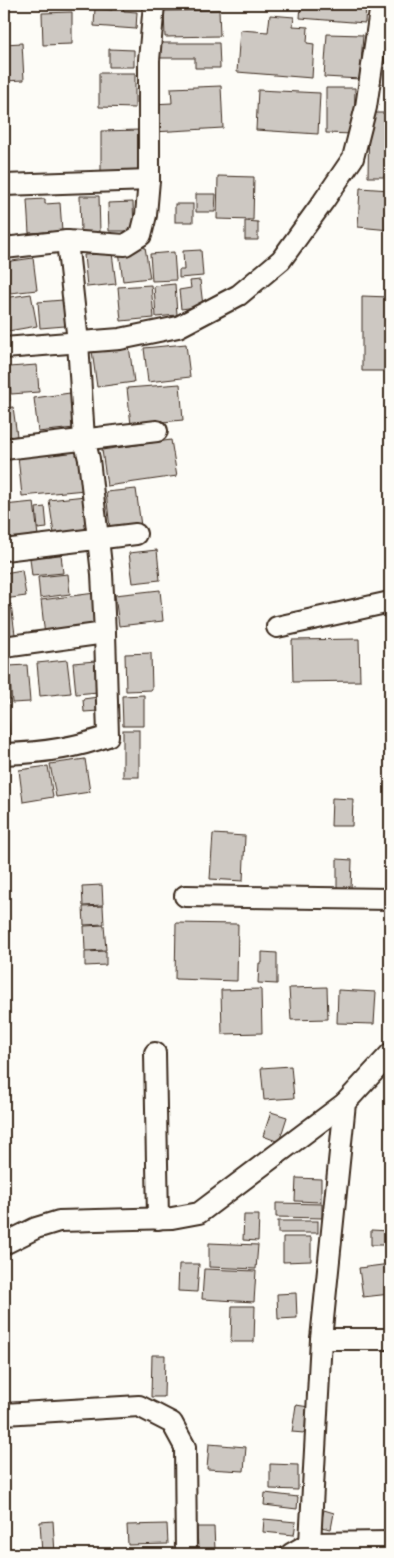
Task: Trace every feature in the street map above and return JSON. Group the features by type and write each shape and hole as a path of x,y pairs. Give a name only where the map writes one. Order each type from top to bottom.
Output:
{"street":[{"path":"4,248 67,241 125,245 141,235 146,215 149,180 149,60 154,4"},
{"path":"4,348 120,338 178,328 239,295 281,260 353,158 366,107 381,4"},
{"path":"4,185 149,180"},
{"path":"4,754 28,753 90,743 108,736 106,633 102,574 89,459 84,440 78,342 67,241"},
{"path":"4,449 157,431"},
{"path":"4,550 136,534"},
{"path":"276,627 390,602"},
{"path":"4,647 106,633"},
{"path":"185,896 390,899"},
{"path":"155,1053 158,1219"},
{"path":"4,1244 36,1228 60,1221 158,1219 199,1214 345,1103 390,1054"},
{"path":"310,1549 321,1340 345,1103"},
{"path":"321,1340 390,1339"},
{"path":"4,1414 139,1406 172,1423 185,1447 186,1554"},
{"path":"291,1554 310,1549 390,1542"}],"building":[{"path":"301,4 366,4 365,23 300,18"},
{"path":"113,5 122,6 124,11 137,12 136,29 94,26 95,8 112,10"},
{"path":"219,10 220,36 165,37 164,11"},
{"path":"72,12 72,44 43,45 42,13"},
{"path":"270,15 294,17 293,26 308,27 307,43 314,44 312,78 237,72 240,30 268,32"},
{"path":"327,34 363,35 360,79 324,77"},
{"path":"22,43 24,80 4,81 4,44"},
{"path":"158,43 219,43 220,68 195,68 195,58 158,58"},
{"path":"109,49 134,50 134,67 109,67"},
{"path":"99,73 135,73 135,108 99,107"},
{"path":"221,86 223,128 154,132 152,104 172,103 171,88"},
{"path":"326,88 355,88 354,134 326,133"},
{"path":"258,90 320,93 318,134 256,130"},
{"path":"369,113 390,113 390,177 368,177"},
{"path":"140,130 141,178 101,178 101,131"},
{"path":"218,176 254,177 253,220 217,219"},
{"path":"360,188 390,190 390,230 358,227"},
{"path":"196,194 216,194 215,212 196,212"},
{"path":"80,196 99,196 100,232 81,233"},
{"path":"45,199 45,204 60,203 62,231 29,233 27,200"},
{"path":"133,202 134,231 109,231 108,203"},
{"path":"175,204 193,204 193,222 175,222"},
{"path":"245,221 258,222 258,240 245,240"},
{"path":"145,247 150,278 123,281 119,251"},
{"path":"201,250 203,276 179,278 179,270 184,270 183,251"},
{"path":"174,252 176,280 152,281 150,254"},
{"path":"112,253 116,284 87,287 84,255"},
{"path":"33,258 37,290 10,293 5,262"},
{"path":"4,271 8,295 4,296"},
{"path":"200,280 203,306 181,309 179,290 191,288 190,281"},
{"path":"175,284 177,315 156,317 154,286"},
{"path":"151,285 154,318 121,321 118,287"},
{"path":"31,294 37,326 8,331 4,298"},
{"path":"362,296 390,297 390,371 362,371"},
{"path":"63,300 65,326 40,328 38,302"},
{"path":"186,344 190,377 148,382 144,348"},
{"path":"129,346 134,382 97,387 92,351"},
{"path":"37,365 39,392 11,394 9,367"},
{"path":"4,378 8,378 10,401 4,401"},
{"path":"180,384 183,420 131,425 127,388"},
{"path":"70,393 74,428 38,432 34,398"},
{"path":"13,407 17,436 4,438 4,408"},
{"path":"171,440 177,476 107,486 102,450"},
{"path":"82,450 85,490 22,496 18,456"},
{"path":"136,489 141,526 110,529 106,492"},
{"path":"85,496 89,530 54,534 49,500"},
{"path":"34,502 38,536 5,539 4,505"},
{"path":"45,507 47,528 38,529 36,508"},
{"path":"157,550 160,580 133,583 129,553"},
{"path":"61,554 63,573 32,576 30,558"},
{"path":"22,570 26,596 4,599 4,573"},
{"path":"68,574 70,594 40,598 38,577"},
{"path":"160,590 163,621 119,626 115,595"},
{"path":"95,593 100,629 45,636 41,600"},
{"path":"11,604 16,642 4,643 4,605"},
{"path":"359,639 360,681 293,682 292,640"},
{"path":"151,653 152,690 126,691 125,654"},
{"path":"67,660 71,693 40,696 37,663"},
{"path":"95,661 98,692 76,694 73,663"},
{"path":"27,665 30,702 12,703 9,666"},
{"path":"4,669 6,669 9,704 4,704"},
{"path":"144,695 144,726 123,726 122,696"},
{"path":"98,697 99,711 84,712 83,699"},
{"path":"8,706 10,743 4,744 4,707"},
{"path":"123,730 139,730 139,777 123,777"},
{"path":"85,759 90,792 56,797 50,764"},
{"path":"48,766 53,797 23,802 19,770"},
{"path":"332,798 353,799 352,826 331,826"},
{"path":"213,834 245,836 243,881 210,879"},
{"path":"337,859 352,860 351,891 337,890"},
{"path":"102,885 103,905 83,906 82,886"},
{"path":"103,906 104,924 84,925 83,907"},
{"path":"176,923 238,924 237,981 175,979"},
{"path":"104,925 106,950 85,951 84,926"},
{"path":"106,951 106,965 85,966 85,952"},
{"path":"262,952 277,953 277,984 258,983 259,963 262,963"},
{"path":"327,987 328,1019 291,1020 289,988"},
{"path":"261,989 262,1033 222,1034 221,990"},
{"path":"338,990 376,992 374,1024 337,1023"},
{"path":"291,1066 294,1098 264,1100 261,1068"},
{"path":"271,1112 287,1117 279,1142 263,1136"},
{"path":"296,1178 321,1179 321,1202 295,1201"},
{"path":"276,1203 322,1204 322,1218 276,1217"},
{"path":"244,1215 259,1215 258,1241 243,1240"},
{"path":"278,1221 318,1221 318,1233 278,1233"},
{"path":"371,1230 390,1231 390,1245 371,1245"},
{"path":"283,1237 311,1237 311,1261 283,1262"},
{"path":"209,1243 258,1245 256,1269 209,1267"},
{"path":"179,1264 199,1264 197,1292 178,1291"},
{"path":"390,1264 390,1294 363,1297 359,1268"},
{"path":"204,1269 256,1271 254,1302 202,1299"},
{"path":"296,1293 297,1318 278,1319 277,1294"},
{"path":"232,1306 255,1306 254,1342 231,1342"},
{"path":"152,1355 165,1355 164,1397 151,1397"},
{"path":"296,1405 309,1407 304,1433 292,1432"},
{"path":"209,1444 246,1447 244,1471 207,1469"},
{"path":"270,1464 298,1465 298,1490 270,1489"},
{"path":"265,1493 298,1497 297,1509 264,1505"},
{"path":"324,1510 334,1513 331,1529 320,1527"},
{"path":"264,1519 296,1522 294,1535 263,1532"},
{"path":"53,1521 55,1554 42,1554 40,1522"},
{"path":"167,1524 168,1544 128,1545 127,1525"},
{"path":"197,1527 214,1527 215,1550 198,1550"}]}
